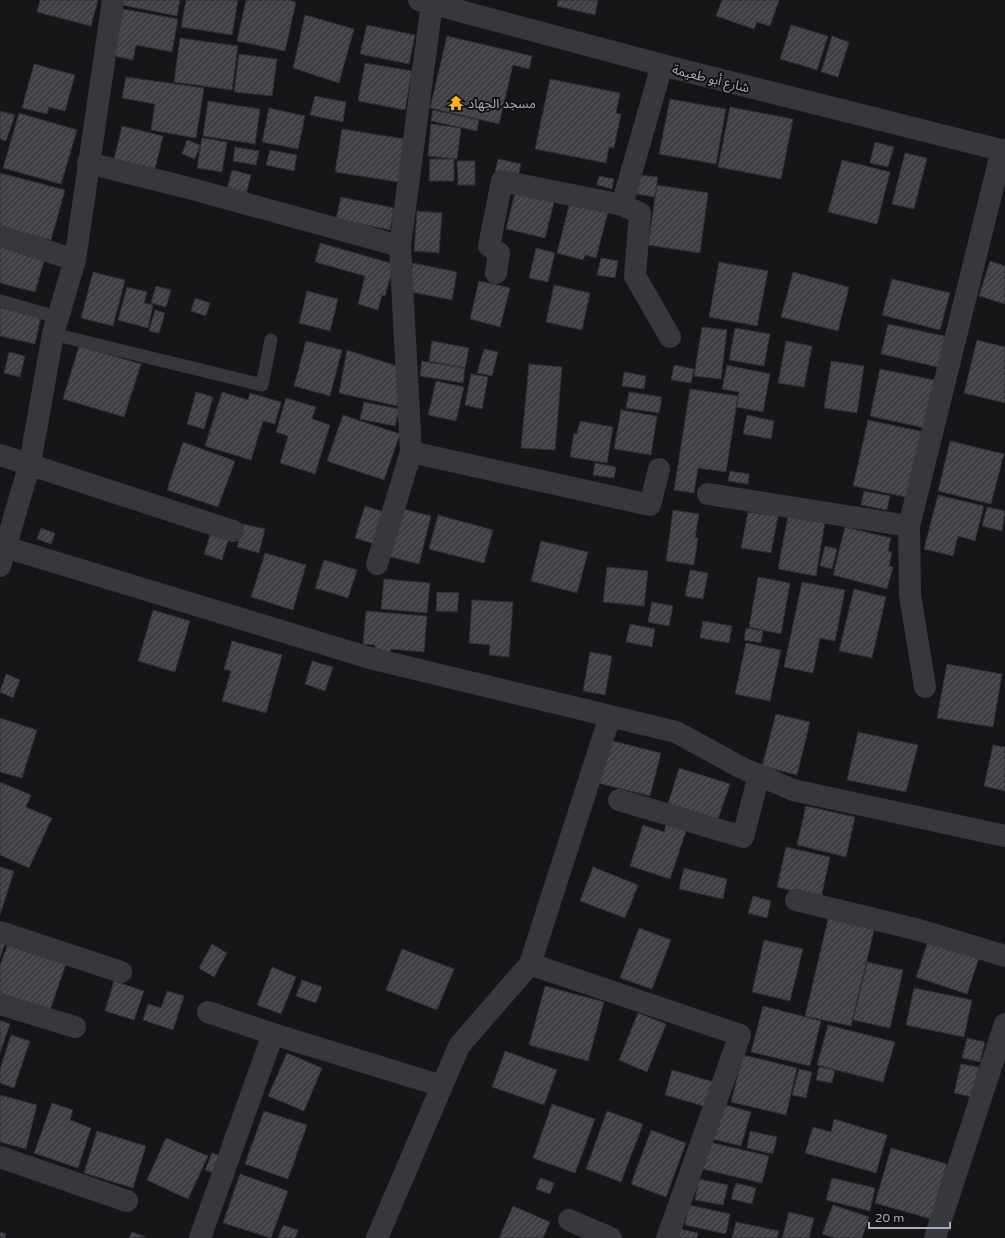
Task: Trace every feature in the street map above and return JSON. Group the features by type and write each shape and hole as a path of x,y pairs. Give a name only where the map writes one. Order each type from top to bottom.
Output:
{"street":[{"path":"113,0 75,260 55,325 30,463 2,556 370,658 676,732 740,767 793,790 1005,836"},
{"path":"377,564 411,452 400,246 425,2"},
{"name":"شارع أبو طعيمة","path":"425,2 662,65 1004,151"},
{"path":"622,205 662,65"},
{"path":"925,687 910,595 908,526 1004,151"},
{"path":"88,163 185,187 400,246"},
{"path":"496,273 499,252 489,246 502,181 622,205 640,213 635,276 670,336"},
{"path":"0,236 75,260"},
{"path":"411,452 650,505 659,468"},
{"path":"0,455 30,463 233,531"},
{"path":"708,494 908,526"},
{"path":"377,1238 459,1046 530,964 610,716"},
{"path":"619,800 743,837 758,775"},
{"path":"796,900 919,930 1005,956"},
{"path":"0,932 121,972"},
{"path":"530,964 740,1035 667,1238"},
{"path":"0,1004 75,1027"},
{"path":"208,1012 273,1034 442,1086"},
{"path":"935,1238 1005,1024"},
{"path":"200,1238 273,1034"},
{"path":"0,1157 127,1201"},
{"path":"569,1220 611,1238"}],"lane":[{"path":"0,300 55,325 262,385 271,340"}],"building":[{"path":"40,0 98,0 91,26 37,12"},
{"path":"123,0 180,0 177,16 122,5"},
{"path":"186,0 238,0 232,35 181,27"},
{"path":"246,0 288,0 296,2 285,51 237,41"},
{"path":"558,0 598,0 595,15 557,6"},
{"path":"722,0 779,0 770,26 757,22 754,29 716,16"},
{"path":"123,9 178,19 172,52 136,45 133,60 114,56"},
{"path":"305,15 354,29 339,83 293,68"},
{"path":"367,25 415,35 409,64 360,54"},
{"path":"791,25 828,36 817,70 780,59"},
{"path":"447,36 532,56 529,69 513,65 499,124 430,108"},
{"path":"832,36 849,42 838,77 821,72"},
{"path":"180,38 238,46 232,90 174,82"},
{"path":"239,54 277,59 272,96 234,92"},
{"path":"365,63 412,71 405,110 358,101"},
{"path":"34,64 75,75 65,111 49,107 47,114 22,108"},
{"path":"126,77 204,88 196,138 151,130 155,104 122,98"},
{"path":"550,79 620,93 616,113 621,114 614,148 609,147 606,163 535,149"},
{"path":"315,96 346,102 343,122 310,115"},
{"path":"670,99 726,109 716,164 659,154"},
{"path":"208,101 260,109 255,144 203,136"},
{"path":"730,107 793,119 781,179 718,167"},
{"path":"269,108 305,116 298,149 262,142"},
{"path":"433,110 479,120 477,131 431,121"},
{"path":"0,111 15,115 6,141 0,139"},
{"path":"19,113 77,130 61,184 3,168"},
{"path":"431,124 461,128 457,159 428,156"},
{"path":"122,126 163,136 155,169 114,159"},
{"path":"342,129 405,139 398,182 335,172"},
{"path":"202,138 227,142 222,172 197,168"},
{"path":"187,140 200,145 195,159 182,154"},
{"path":"875,142 894,147 888,167 870,163"},
{"path":"235,147 259,151 256,165 233,161"},
{"path":"270,150 297,155 294,171 266,165"},
{"path":"905,153 927,158 914,209 892,204"},
{"path":"430,159 454,159 454,181 429,181"},
{"path":"498,159 521,164 518,177 495,172"},
{"path":"842,160 890,172 877,224 828,212"},
{"path":"457,161 475,161 475,185 458,185"},
{"path":"232,170 251,175 246,194 227,189"},
{"path":"0,173 65,190 51,240 0,227"},
{"path":"632,174 658,177 655,197 629,193"},
{"path":"599,176 614,179 612,189 597,185"},
{"path":"657,185 708,193 700,253 648,245"},
{"path":"515,193 554,202 545,238 506,229"},
{"path":"341,197 394,208 390,230 336,219"},
{"path":"571,198 609,208 596,258 585,255 583,260 557,253"},
{"path":"417,211 442,213 439,253 414,251"},
{"path":"0,241 46,254 35,292 0,283"},
{"path":"320,243 394,264 385,296 382,295 378,310 358,304 365,276 315,262"},
{"path":"536,248 555,253 548,282 529,278"},
{"path":"601,258 618,261 615,278 597,275"},
{"path":"990,261 1005,266 1005,304 979,296"},
{"path":"719,262 768,271 757,326 709,317"},
{"path":"413,263 457,272 452,300 407,291"},
{"path":"93,272 125,280 113,326 81,318"},
{"path":"793,272 849,287 838,331 781,317"},
{"path":"892,279 950,293 940,330 882,315"},
{"path":"479,281 510,288 500,327 470,319"},
{"path":"554,285 590,293 582,330 546,322"},
{"path":"156,286 171,290 166,307 151,303"},
{"path":"127,287 147,292 144,303 153,305 148,328 118,320"},
{"path":"307,291 338,299 330,331 299,323"},
{"path":"195,298 210,303 206,316 191,311"},
{"path":"0,308 41,316 35,344 0,336"},
{"path":"155,310 165,313 159,333 149,331"},
{"path":"888,324 949,337 942,368 881,354"},
{"path":"702,327 727,330 721,379 694,376"},
{"path":"735,328 770,334 764,366 729,360"},
{"path":"977,340 1005,347 1005,403 964,393"},
{"path":"306,341 342,350 330,396 294,386"},
{"path":"432,341 469,348 465,368 429,361"},
{"path":"786,341 812,346 804,387 778,383"},
{"path":"79,346 141,364 124,417 63,399"},
{"path":"484,349 498,352 492,376 477,373"},
{"path":"347,350 400,367 397,406 339,393"},
{"path":"9,352 25,356 20,377 4,373"},
{"path":"422,361 465,368 463,383 420,376"},
{"path":"831,361 864,366 857,413 824,408"},
{"path":"529,364 562,367 555,450 521,448"},
{"path":"674,365 694,369 691,383 671,380"},
{"path":"727,365 770,374 763,412 736,407 739,392 722,389"},
{"path":"880,369 939,381 929,429 870,416"},
{"path":"624,372 646,376 644,389 622,386"},
{"path":"471,374 488,377 482,409 465,405"},
{"path":"436,381 464,387 456,421 428,415"},
{"path":"690,389 738,396 726,472 698,468 694,493 674,490"},
{"path":"196,392 213,397 204,429 187,424"},
{"path":"222,392 248,400 250,393 281,402 275,424 263,421 251,460 205,446"},
{"path":"629,392 662,397 659,413 626,408"},
{"path":"286,398 316,407 312,419 330,425 315,474 280,463 288,436 276,432"},
{"path":"364,402 399,409 395,426 360,419"},
{"path":"621,410 657,416 651,455 614,449"},
{"path":"343,415 400,434 384,480 327,461"},
{"path":"747,415 774,421 771,439 743,434"},
{"path":"868,420 924,432 910,498 853,486"},
{"path":"580,421 613,427 607,463 570,457 574,433 577,434"},
{"path":"950,441 1004,454 991,504 938,491"},
{"path":"183,442 235,461 218,507 167,490"},
{"path":"595,463 616,467 614,478 593,475"},
{"path":"730,471 749,474 748,484 728,481"},
{"path":"864,491 890,496 887,510 861,505"},
{"path":"938,495 984,506 975,541 958,536 953,556 924,549"},
{"path":"365,506 387,513 378,545 355,538"},
{"path":"987,507 1005,511 1002,531 982,526"},
{"path":"399,508 431,516 419,564 387,556"},
{"path":"673,510 699,514 695,538 698,538 694,565 666,561"},
{"path":"748,512 778,516 771,553 741,548"},
{"path":"438,515 493,530 484,563 429,549"},
{"path":"788,516 825,522 816,576 778,569"},
{"path":"243,524 265,529 259,553 237,547"},
{"path":"845,527 891,538 888,551 892,552 889,566 893,567 887,589 833,575"},
{"path":"41,528 55,533 51,544 37,539"},
{"path":"211,532 229,537 222,560 204,554"},
{"path":"541,541 588,552 577,593 531,581"},
{"path":"825,546 837,549 832,569 820,566"},
{"path":"265,553 306,565 293,610 251,597"},
{"path":"324,560 357,570 348,598 315,588"},
{"path":"607,567 648,571 644,606 603,602"},
{"path":"690,570 708,573 703,599 685,596"},
{"path":"758,577 790,583 781,634 749,627"},
{"path":"384,579 430,583 427,613 381,609"},
{"path":"802,582 845,590 835,641 820,638 813,673 784,667"},
{"path":"854,589 886,597 872,658 839,651"},
{"path":"437,592 459,593 457,612 436,611"},
{"path":"472,600 513,602 509,657 489,655 490,645 469,643"},
{"path":"652,602 673,606 669,626 648,622"},
{"path":"153,610 190,621 175,672 138,661"},
{"path":"366,611 427,616 424,652 391,649 390,652 375,651 375,645 363,644"},
{"path":"703,621 732,626 729,643 700,638"},
{"path":"630,624 655,629 652,647 626,642"},
{"path":"746,628 763,631 761,643 744,640"},
{"path":"232,641 282,655 266,713 222,701 231,671 224,669"},
{"path":"746,643 781,650 770,701 735,694"},
{"path":"590,652 612,656 605,695 583,691"},
{"path":"312,661 333,667 325,691 305,684"},
{"path":"947,664 1002,674 993,727 937,718"},
{"path":"6,674 20,680 13,698 0,692"},
{"path":"776,714 810,722 797,775 762,766"},
{"path":"0,718 37,730 22,778 0,772"},
{"path":"858,732 918,745 906,792 847,780"},
{"path":"609,740 661,753 650,796 598,783"},
{"path":"993,745 1005,747 1005,791 984,786"},
{"path":"679,768 730,784 718,819 668,804"},
{"path":"0,782 31,795 26,807 52,818 29,868 0,855"},
{"path":"806,806 855,817 846,857 797,845"},
{"path":"667,821 687,828 670,879 630,866 643,825 664,832"},
{"path":"786,847 830,857 821,898 777,887"},
{"path":"0,867 14,871 0,915"},
{"path":"593,867 638,885 625,918 580,901"},
{"path":"684,868 727,879 723,899 679,889"},
{"path":"753,896 771,901 767,918 748,913"},
{"path":"830,911 876,922 851,1026 805,1016"},
{"path":"639,928 671,940 652,989 620,978"},
{"path":"929,938 980,955 967,994 916,977"},
{"path":"764,940 803,949 790,1001 752,992"},
{"path":"0,941 5,943 0,958"},
{"path":"8,944 66,964 50,1010 0,993 0,965"},
{"path":"212,944 227,953 214,977 199,968"},
{"path":"402,949 454,969 437,1010 386,990"},
{"path":"867,962 903,970 890,1028 853,1020"},
{"path":"272,967 296,977 281,1014 257,1005"},
{"path":"302,980 322,987 316,1003 296,996"},
{"path":"114,981 144,991 134,1020 105,1011"},
{"path":"545,986 604,1002 588,1061 529,1045"},
{"path":"914,988 972,1000 964,1037 906,1025"},
{"path":"167,991 184,996 173,1030 143,1020 148,1004 161,1008"},
{"path":"763,1006 821,1021 810,1066 751,1052"},
{"path":"638,1013 666,1024 647,1072 619,1060"},
{"path":"0,1020 10,1024 0,1053"},
{"path":"828,1025 895,1042 883,1082 817,1065"},
{"path":"11,1035 30,1041 14,1088 0,1083 0,1069"},
{"path":"967,1038 985,1042 980,1062 962,1058"},
{"path":"505,1051 557,1070 544,1105 492,1087"},
{"path":"287,1053 322,1068 304,1111 268,1096"},
{"path":"743,1055 797,1068 786,1115 731,1102"},
{"path":"961,1064 979,1067 972,1097 954,1093"},
{"path":"819,1067 835,1070 832,1083 816,1080"},
{"path":"799,1069 812,1072 806,1098 792,1095"},
{"path":"672,1070 714,1082 707,1107 665,1095"},
{"path":"0,1095 37,1105 26,1149 0,1142"},
{"path":"52,1103 73,1110 70,1120 91,1128 78,1168 34,1153"},
{"path":"552,1104 595,1119 575,1173 533,1158"},
{"path":"722,1104 751,1112 741,1146 713,1139"},
{"path":"264,1111 307,1125 288,1179 245,1164"},
{"path":"607,1111 643,1124 621,1182 586,1169"},
{"path":"834,1119 887,1135 876,1173 805,1153 813,1127 831,1132"},
{"path":"651,1130 686,1143 666,1197 631,1184"},
{"path":"97,1131 146,1146 133,1188 84,1173"},
{"path":"750,1131 777,1137 773,1154 747,1148"},
{"path":"166,1138 208,1156 188,1199 147,1180"},
{"path":"709,1142 769,1156 762,1183 702,1169"},
{"path":"891,1148 947,1164 931,1219 875,1203"},
{"path":"212,1153 223,1157 217,1174 205,1170"},
{"path":"240,1174 288,1191 271,1238 223,1223"},
{"path":"540,1178 554,1183 550,1194 536,1189"},
{"path":"832,1178 875,1188 870,1211 826,1200"},
{"path":"699,1179 728,1185 723,1205 695,1200"},
{"path":"736,1183 756,1188 752,1204 731,1199"},
{"path":"689,1205 730,1214 726,1234 685,1225"},
{"path":"833,1205 869,1217 862,1238 835,1238 822,1234"},
{"path":"513,1206 550,1222 543,1238 499,1238"},
{"path":"789,1212 814,1218 809,1238 782,1238"},
{"path":"736,1222 779,1231 777,1238 732,1238"},
{"path":"283,1225 298,1230 295,1238 278,1238"},
{"path":"680,1229 698,1233 697,1238 678,1238"},
{"path":"0,1232 6,1234 5,1238 0,1238"},
{"path":"132,1232 146,1237 129,1238"}],"place":[{"name":"مسجد الجهاد","path":"456,103"}]}
